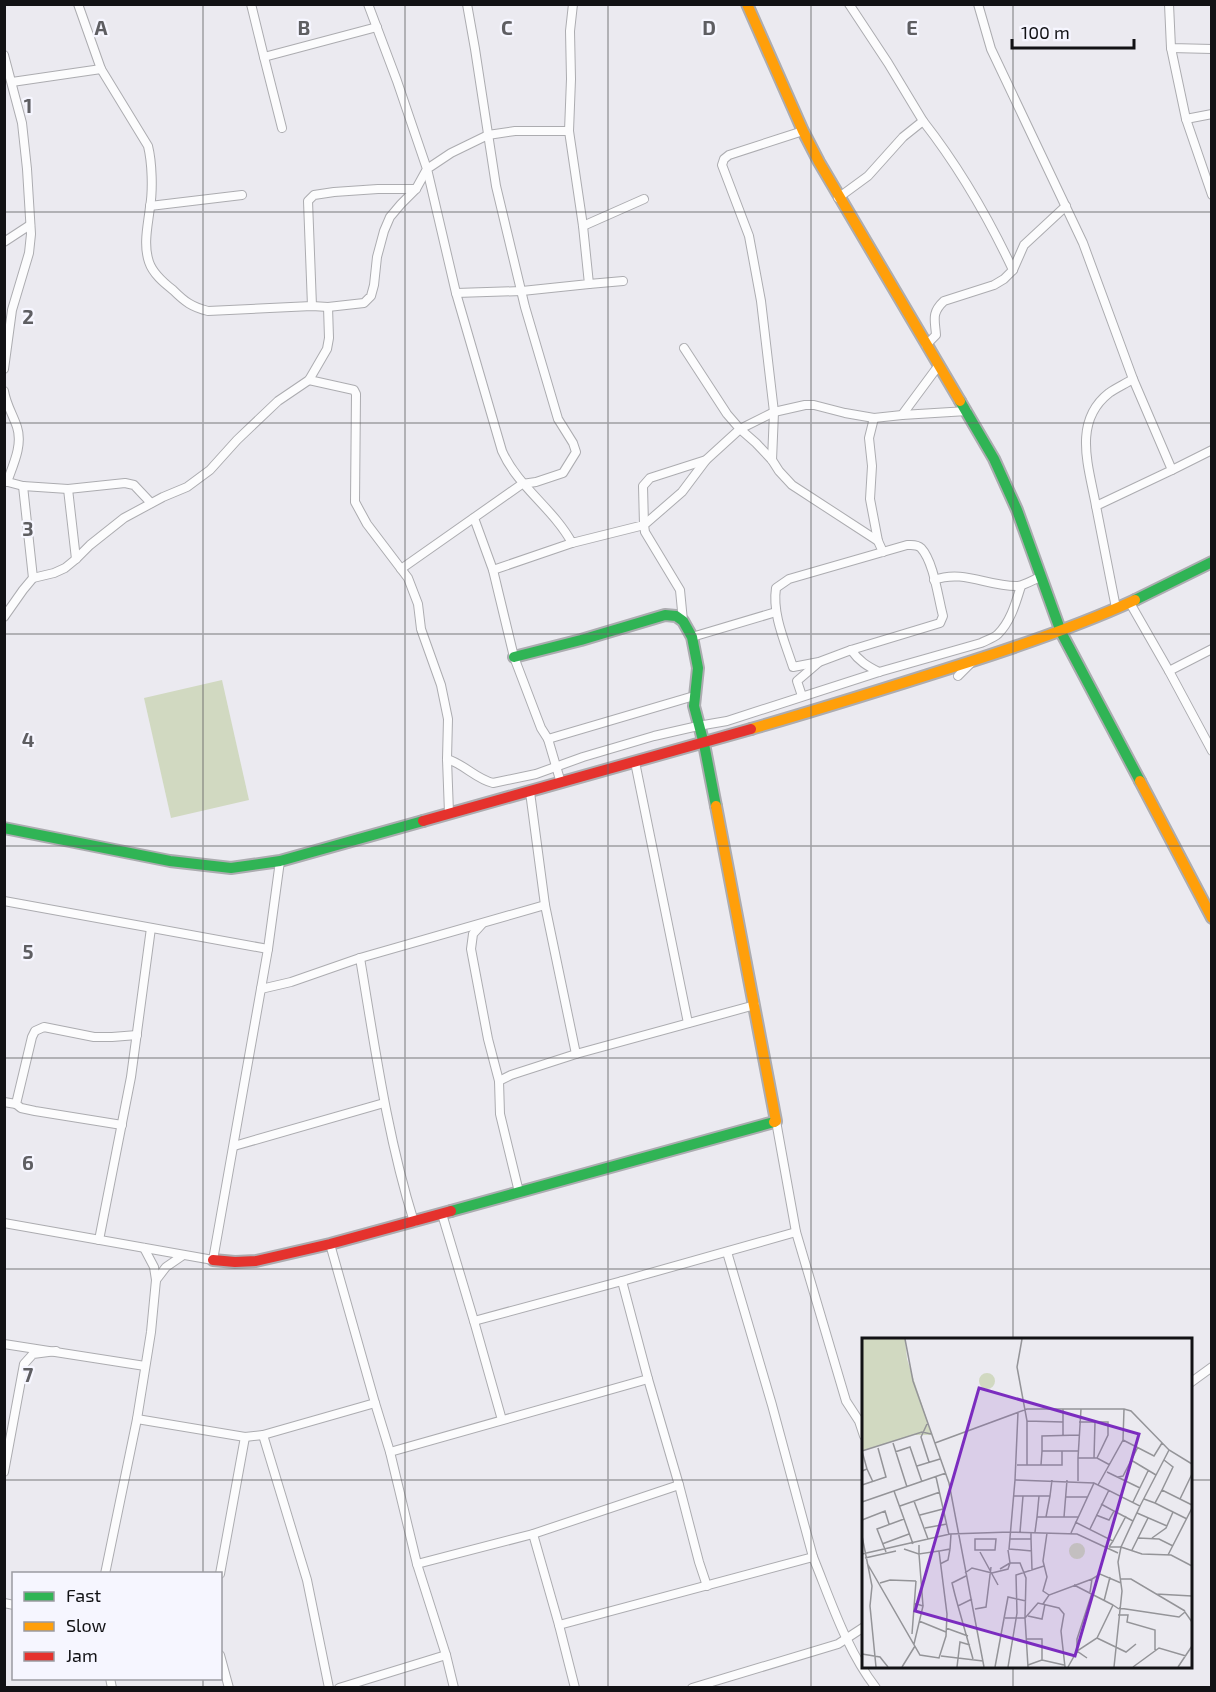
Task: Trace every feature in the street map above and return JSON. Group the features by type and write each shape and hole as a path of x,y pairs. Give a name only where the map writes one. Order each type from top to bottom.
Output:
{"street":[{"path":"78,4 101,69 148,146 150,206 146,233 149,263 159,278 193,307 208,311 328,307 364,303 371,296 377,257 390,217 416,189 428,169 451,153 488,135 515,131 569,131"},
{"path":"250,4 282,128"},
{"path":"368,4 428,169 456,293 502,451 508,466 555,517 572,543"},
{"path":"401,569 522,483 536,482 563,473 576,452 558,419 522,291 496,186 467,4"},
{"path":"573,4 570,31 569,131 589,284"},
{"path":"747,4 803,131 838,198 985,442 1017,510 1061,632 1212,918"},
{"path":"849,4 923,122 970,188 1013,270"},
{"path":"978,4 991,49 1083,243 1133,379 1172,470"},
{"path":"1169,4 1171,48 1186,119 1212,195"},
{"path":"264,57 377,27"},
{"path":"1171,48 1212,49"},
{"path":"4,55 22,123 30,225 29,253 12,310 4,369"},
{"path":"12,82 101,69"},
{"path":"1186,119 1212,114"},
{"path":"838,198 868,176 903,137 923,122"},
{"path":"772,460 774,412 761,301 749,236 722,165 723,159 729,155 803,131"},
{"path":"312,306 308,201 310,197 334,192 416,189"},
{"path":"150,206 242,195"},
{"path":"583,226 644,199"},
{"path":"926,345 936,335 934,313 937,307 944,301 994,285 1004,279 1013,270 1024,245 1066,206"},
{"path":"4,242 30,225"},
{"path":"456,293 522,291 622,281"},
{"path":"4,617 33,578 65,568 124,518 187,487 210,470 278,400 309,380 327,349 328,307"},
{"path":"684,348 727,414 772,460 792,485 878,541"},
{"path":"902,415 939,365"},
{"path":"1116,608 1085,445 1088,421 1094,409 1109,394 1133,379"},
{"path":"309,380 354,390 356,394 355,502 414,590 421,629 441,685 448,718 449,813"},
{"path":"4,391 19,436 19,445 6,481 23,486 68,489 124,483 134,485 151,503"},
{"path":"492,570 572,543 644,525 682,492 706,460 740,429 774,412 805,405 874,418 967,411"},
{"path":"874,418 869,438 872,466 870,499 878,541 883,552"},
{"path":"1096,506 1212,450"},
{"path":"706,460 646,481 643,486 645,532 680,590 683,621 692,637 699,668 693,706 704,744 755,1005 790,1208 846,1401 859,1420 862,1430"},
{"path":"23,486 33,578"},
{"path":"68,489 76,559"},
{"path":"474,518 492,570 514,657 541,728 548,739 561,783"},
{"path":"793,667 819,662 851,650 940,624 943,616 934,580 920,547 908,545 883,552 789,579 776,588 774,600 776,612 797,681 802,696"},
{"path":"4,828 170,861 231,868 280,861 704,744 929,676 1061,632 1183,579 1212,562"},
{"path":"934,580 953,575 1002,585 1021,586 1040,577"},
{"path":"447,759 486,782 493,783 536,774 654,736 727,721 879,672 981,643 997,635 1006,624 1021,586"},
{"path":"1130,603 1212,751"},
{"path":"692,637 776,612"},
{"path":"514,657 665,615 676,616 683,621"},
{"path":"1169,671 1212,649"},
{"path":"851,650 865,665 879,672"},
{"path":"958,676 974,661"},
{"path":"797,681 819,662"},
{"path":"548,739 694,696"},
{"path":"635,762 688,1023"},
{"path":"530,792 545,905 576,1054"},
{"path":"213,1260 268,948 280,861"},
{"path":"4,902 268,948"},
{"path":"261,989 545,905"},
{"path":"482,923 473,934 471,949 498,1081 500,1114 519,1191"},
{"path":"99,1240 137,1035 151,928"},
{"path":"360,958 384,1103 400,1178 414,1222"},
{"path":"498,1081 576,1054 755,1005"},
{"path":"16,1104 35,1031 44,1027 94,1037 137,1035"},
{"path":"4,1102 35,1111 122,1125"},
{"path":"234,1146 384,1103"},
{"path":"4,1223 213,1260 256,1261 414,1222 776,1121"},
{"path":"442,1214 502,1420"},
{"path":"474,1321 796,1232"},
{"path":"330,1244 390,1452 417,1564 454,1688"},
{"path":"105,1572 137,1419 151,1332 156,1280 154,1267 144,1248"},
{"path":"727,1252 813,1557 846,1638 862,1667"},
{"path":"156,1280 166,1267 182,1255"},
{"path":"622,1281 707,1586"},
{"path":"4,1344 145,1366"},
{"path":"4,1472 24,1364 33,1354 56,1351"},
{"path":"1192,1382 1212,1367"},
{"path":"390,1452 648,1379"},
{"path":"137,1419 245,1437 263,1435 375,1403"},
{"path":"263,1435 302,1563 329,1688"},
{"path":"220,1572 245,1437"},
{"path":"417,1564 533,1534 679,1485"},
{"path":"533,1534 574,1688"},
{"path":"559,1625 813,1557"},
{"path":"692,1688 829,1647 862,1628"},
{"path":"339,1688 446,1655"},
{"path":"222,1662 229,1688"},
{"path":"863,1668 876,1688"}],"green space":[{"path":"222,680 249,800 171,818 144,698"}],"traffic: fast":[{"path":"960,401 994,459 1017,510 1061,632 1140,781"},
{"path":"1135,600 1212,562"},
{"path":"514,657 665,615 676,616 683,621 692,637 698,668 694,706 716,806"},
{"path":"4,828 170,861 231,868 280,861 423,821"},
{"path":"451,1211 774,1122"}],"traffic: slow":[{"path":"747,4 819,162 960,401"},
{"path":"751,729 1011,648 1074,626 1135,600"},
{"path":"1140,781 1212,918"},
{"path":"716,806 776,1121 774,1122"}],"traffic: jam":[{"path":"423,821 751,729"},
{"path":"213,1260 256,1261 330,1244 451,1211"}]}
